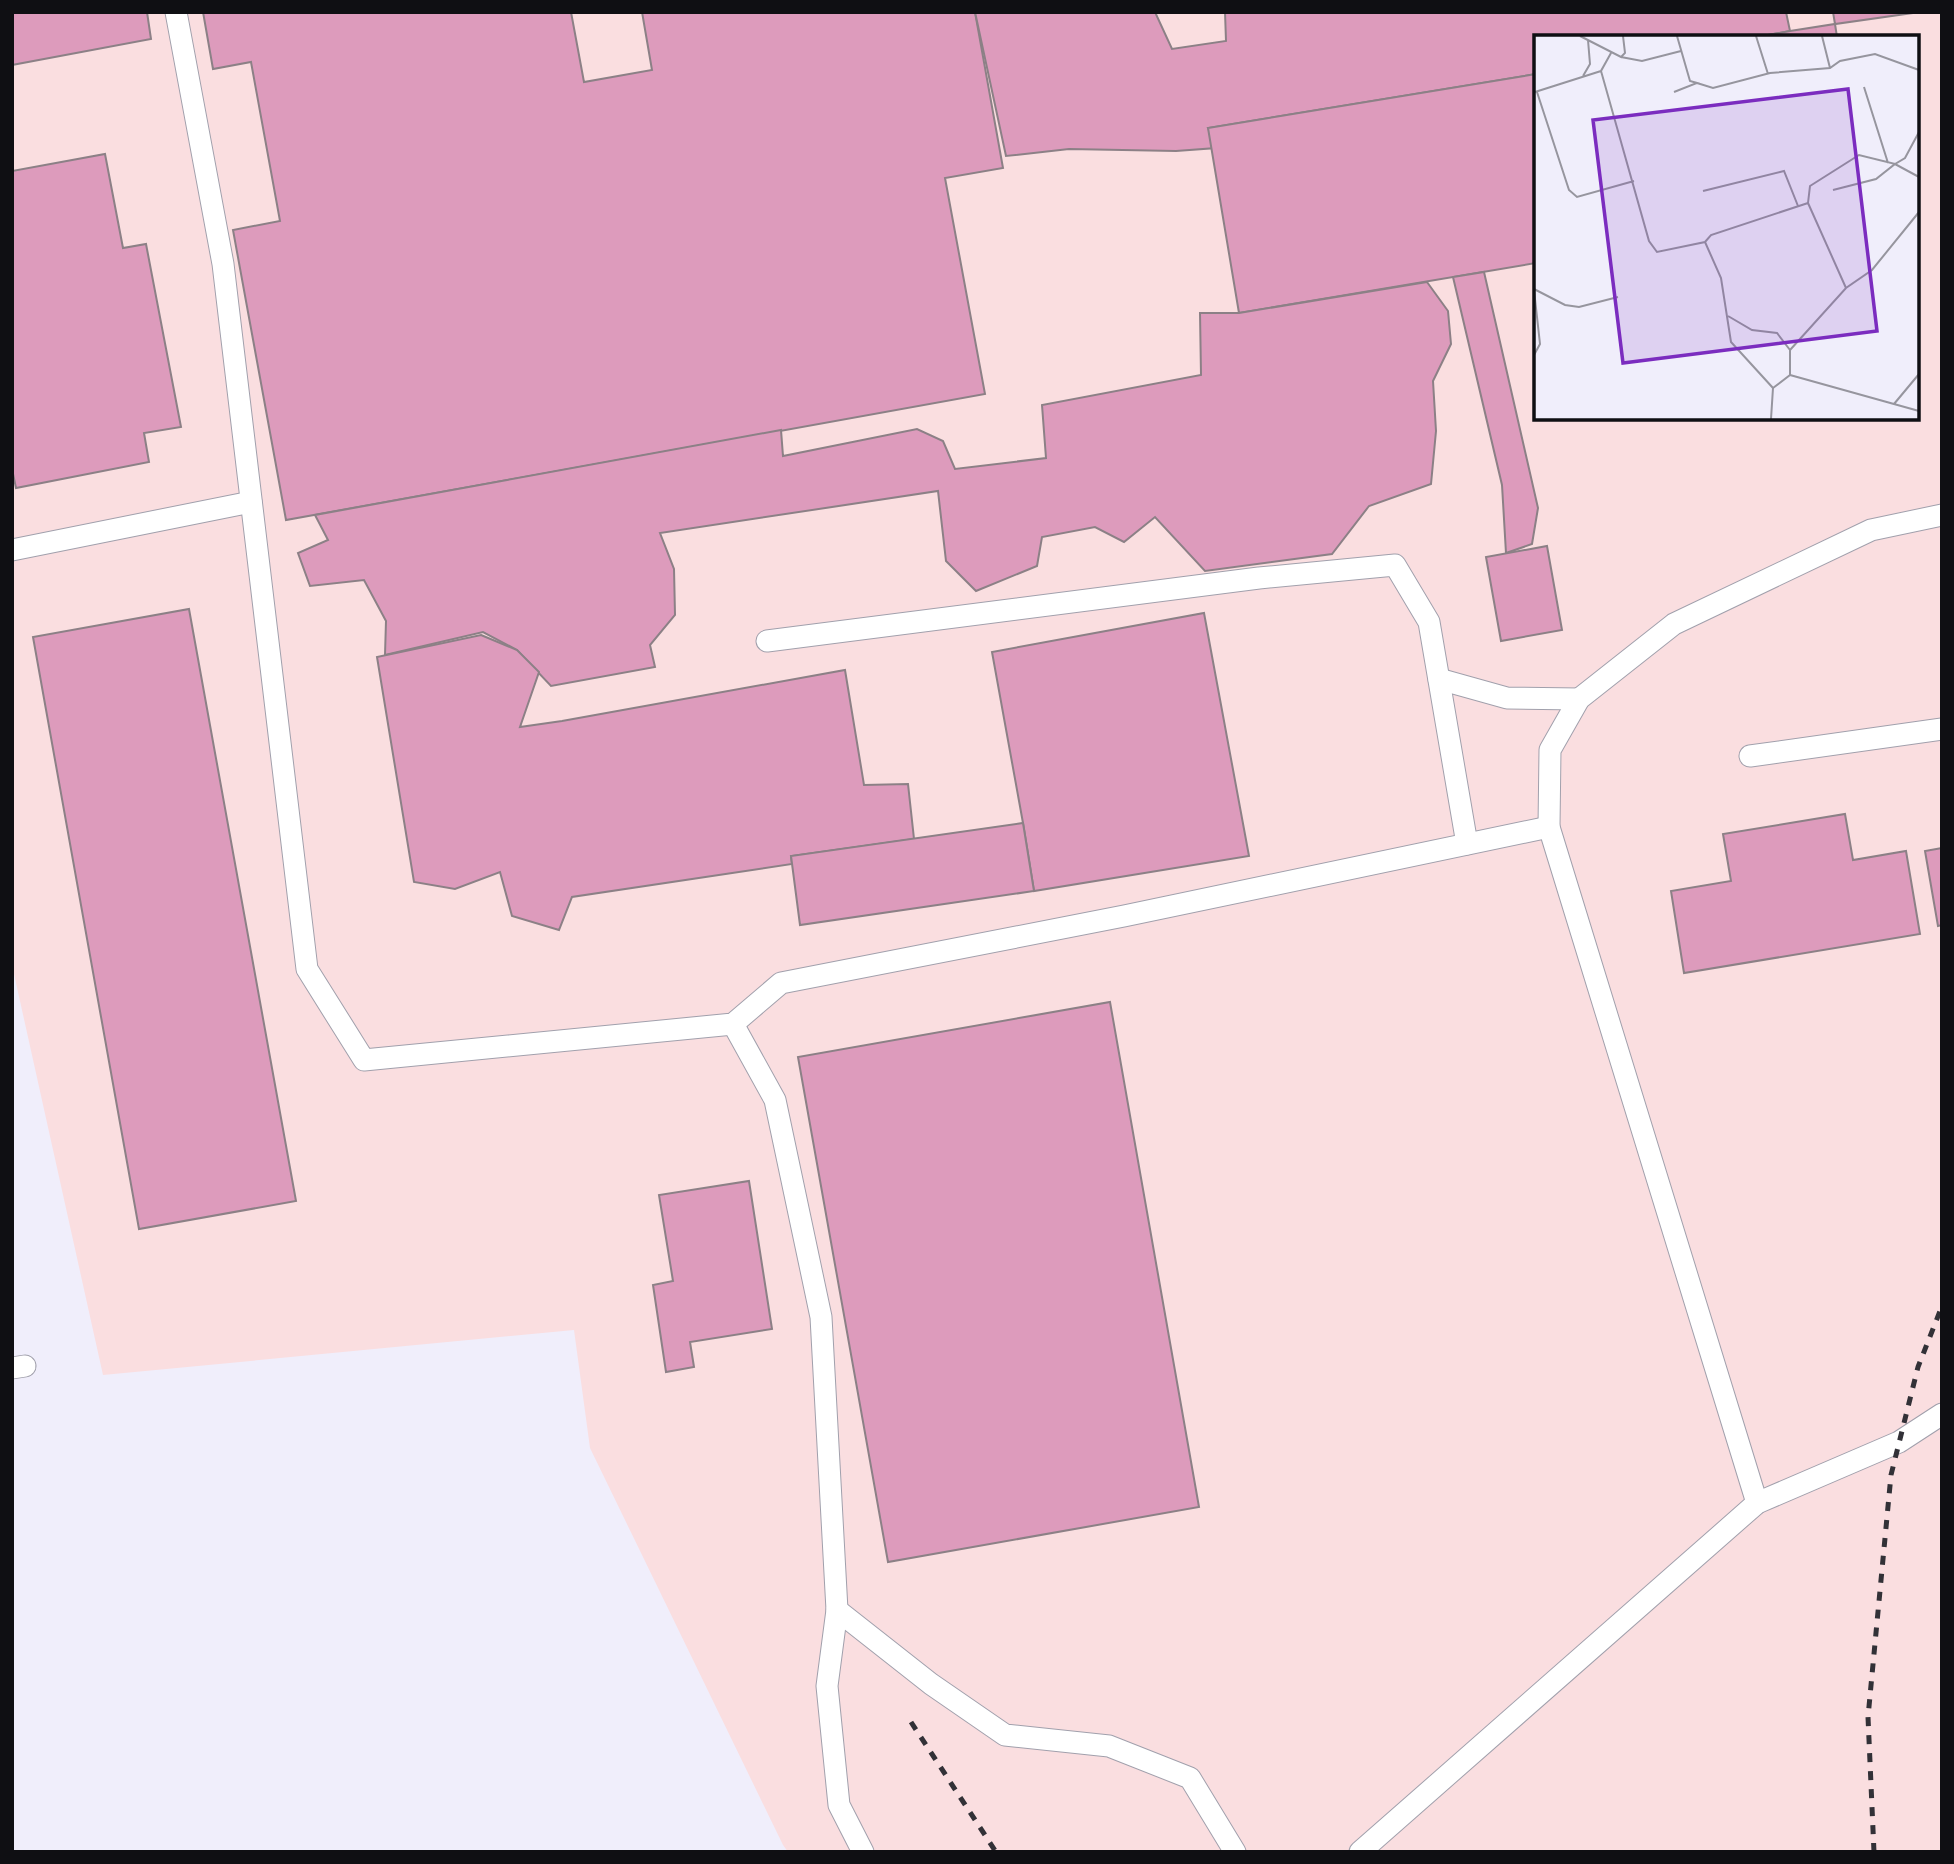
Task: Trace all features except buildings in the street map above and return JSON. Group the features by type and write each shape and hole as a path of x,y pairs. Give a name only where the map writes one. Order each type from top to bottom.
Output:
{"lane":[{"path":"176,12 223,264 307,969 364,1060 733,1024 781,983 1138,913 1549,827"},
{"path":"12,550 251,502"},
{"path":"1757,1503 1549,827 1550,750 1579,699 1674,624 1871,530 1942,516"},
{"path":"767,641 1259,578 1395,565 1429,622 1467,844"},
{"path":"1438,679 1507,698 1579,699"},
{"path":"1750,756 1942,729"},
{"path":"733,1024 775,1100 821,1317 837,1610 827,1686 839,1805 863,1852"},
{"path":"1360,1852 1757,1503 1899,1442 1942,1414"},
{"path":"837,1610 931,1684 1005,1735 1109,1746 1190,1778 1235,1852"}],"shaded area":[{"path":"12,12 1942,12 1942,1852 788,1852 590,1448 574,1330 103,1375 12,965"}],"railway":[{"path":"1874,1852 1868,1717 1891,1475 1918,1367 1942,1306"},
{"path":"911,1722 996,1852"}]}
